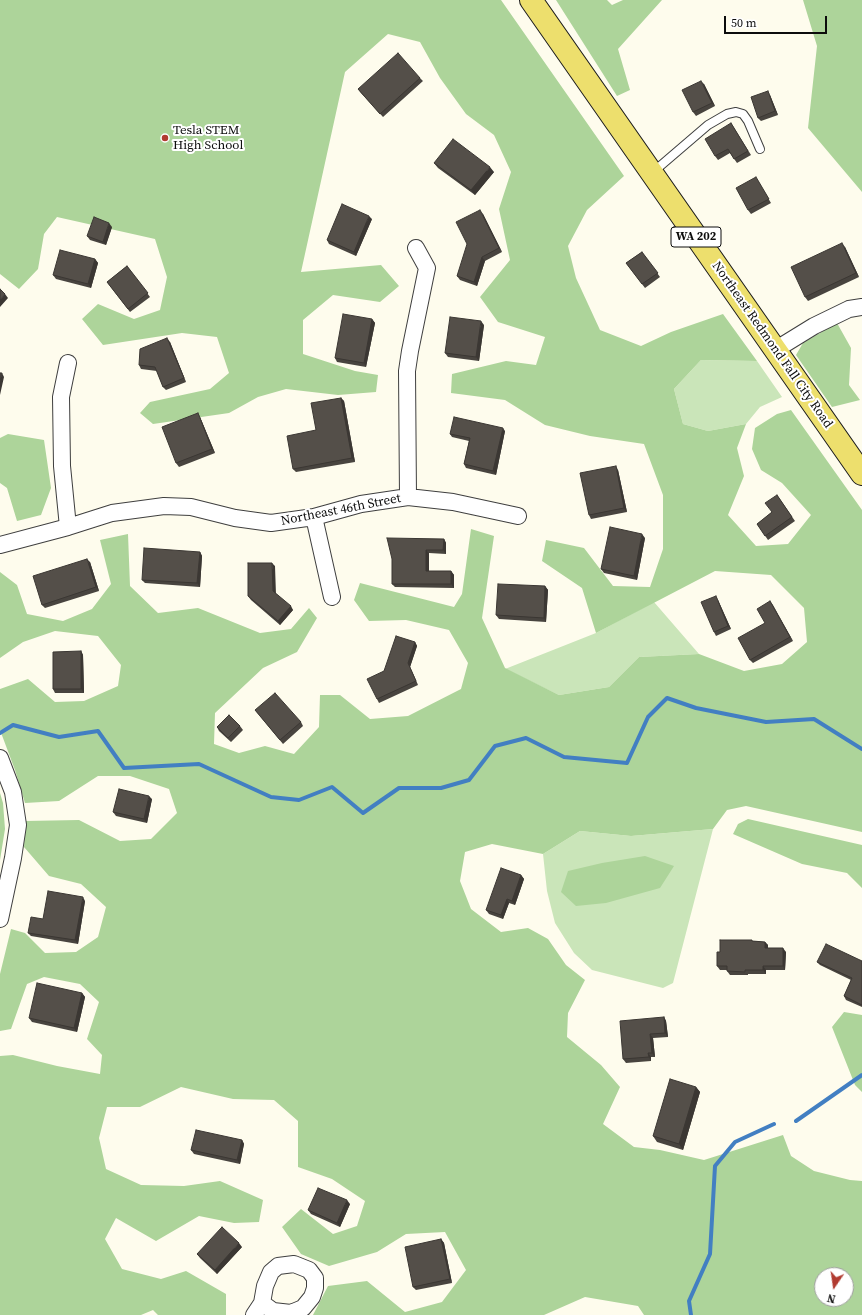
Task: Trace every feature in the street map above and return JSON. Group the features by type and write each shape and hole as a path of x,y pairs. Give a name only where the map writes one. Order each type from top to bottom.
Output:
{"main road":[{"name":"Northeast Redmond Fall City Road","path":"531,0 862,474"}],"street":[{"path":"408,497 407,371 427,268 416,248"},
{"path":"775,350 814,326 849,309 862,307"},
{"path":"68,363 60,397 62,466 68,527"},
{"name":"Northeast 46th Street","path":"0,545 68,527 112,513 164,506 191,507 235,518 271,523 314,518 361,504 408,497 453,502 518,516"},
{"path":"314,518 332,597"},
{"path":"0,758 13,792 18,824 13,858 0,919"}],"lane":[{"path":"651,173 708,125 727,114 736,112 743,114 748,121 760,149"}],"green space":[{"path":"0,0 501,0 624,176 587,210 568,246 576,278 600,330 641,346 671,332 723,314 757,361 701,360 674,389 683,424 708,431 746,424 737,448 744,476 728,515 756,546 788,544 811,515 782,483 761,470 752,449 755,428 777,414 791,410 862,510 862,832 746,806 727,810 713,829 631,836 580,831 543,854 492,844 465,852 460,881 471,909 501,932 528,928 548,939 566,965 585,980 568,1013 567,1037 601,1065 620,1087 603,1124 634,1147 660,1150 704,1160 783,1135 791,1156 814,1171 850,1180 862,1181 862,1315 644,1315 638,1306 585,1297 544,1315 313,1315 328,1286 367,1281 405,1312 442,1302 466,1270 445,1232 406,1234 377,1252 329,1266 301,1254 282,1227 301,1209 333,1234 357,1226 365,1201 332,1179 298,1167 298,1121 274,1100 233,1099 181,1087 140,1107 107,1107 99,1138 106,1169 141,1185 184,1186 220,1181 263,1200 259,1222 234,1223 199,1216 156,1241 116,1218 105,1239 122,1269 161,1279 186,1271 226,1294 226,1315 158,1315 153,1310 141,1315 0,1315 0,1056 13,1055 57,1066 100,1074 102,1055 87,1039 99,1002 80,984 44,977 27,984 11,1029 0,1031 0,974 11,929 25,933 45,953 76,952 98,937 106,907 81,884 49,876 24,847 25,821 79,820 120,841 151,839 177,813 169,789 130,776 98,776 59,801 25,803 15,770 0,730 0,689 28,679 55,702 84,701 118,686 121,665 98,636 55,631 23,642 0,658 0,572 17,585 27,614 63,621 92,609 111,584 100,540 128,534 130,586 158,613 198,608 260,633 291,629 309,608 317,618 297,652 263,668 215,713 214,744 239,753 265,746 294,754 319,727 320,695 340,695 370,719 408,716 461,689 468,663 449,630 406,620 369,621 354,600 360,583 454,607 462,594 471,529 494,536 482,618 505,668 559,695 609,687 639,657 699,654 744,671 782,664 807,642 804,608 771,575 715,571 596,633 582,588 542,561 546,540 584,548 613,586 650,587 663,549 663,495 644,444 590,436 545,425 505,400 451,393 452,374 506,361 536,365 545,337 498,322 480,297 510,260 499,209 511,172 494,135 466,114 440,78 420,42 388,34 345,72 301,272 381,265 399,286 380,302 333,295 303,320 303,354 355,371 378,375 376,392 338,395 286,389 258,397 229,413 153,424 140,413 150,402 210,389 229,373 217,337 182,333 103,345 82,319 98,304 134,319 160,310 167,277 155,239 57,217 44,234 38,269 19,289 0,274"},
{"path":"556,0 607,0 612,5 623,0 662,0 618,49 630,90 617,96"},
{"path":"803,0 862,0 862,192 808,128 817,46"},
{"path":"837,323 851,348 849,385 860,400 832,407 796,355 803,343"},
{"path":"701,360 757,361 782,397 760,407 746,424 708,431 683,424 674,389"},
{"path":"8,434 44,440 51,488 41,515 17,521 7,488 0,483 0,438"},
{"path":"654,602 699,654 639,657 609,687 559,695 505,669 596,633"},
{"path":"0,793 3,803 5,829 0,860"},
{"path":"748,819 862,845 862,888 847,873 802,864 733,834 738,824"},
{"path":"713,829 673,983 663,988 592,970 574,953 555,923 547,891 543,854 580,831 631,836"},
{"path":"645,856 674,866 660,888 606,903 576,906 561,892 568,871 602,863"},
{"path":"844,1012 862,1015 862,1092 855,1085 832,1027"}],"building":[{"path":"398,53 420,78 380,114 358,89"},
{"path":"701,81 712,103 693,112 682,90"},
{"path":"768,91 775,111 758,118 751,97"},
{"path":"731,123 748,151 734,159 728,149 715,156 705,139"},
{"path":"453,139 490,167 471,190 434,163"},
{"path":"756,177 769,199 748,210 736,188"},
{"path":"342,204 369,216 354,252 327,240"},
{"path":"480,210 499,248 482,257 474,282 457,276 467,244 456,222"},
{"path":"94,217 109,223 103,242 87,236"},
{"path":"842,243 856,273 805,297 791,267"},
{"path":"60,250 95,259 88,284 53,275"},
{"path":"642,252 658,273 642,284 626,263"},
{"path":"127,266 148,293 128,309 107,282"},
{"path":"0,289 5,294 0,300"},
{"path":"343,314 372,319 364,363 335,358"},
{"path":"450,317 481,321 476,357 445,353"},
{"path":"167,338 184,378 163,387 155,367 139,365 140,349"},
{"path":"341,398 352,458 293,469 287,436 316,430 311,403"},
{"path":"198,413 212,449 176,463 162,427"},
{"path":"454,417 503,428 493,471 464,464 470,438 450,434"},
{"path":"616,466 624,508 589,515 580,473"},
{"path":"777,495 792,517 765,536 757,524 772,512 765,503"},
{"path":"610,527 642,534 634,576 601,569"},
{"path":"387,538 444,539 443,550 426,550 426,571 451,571 451,584 392,584 392,559"},
{"path":"144,548 200,552 197,583 142,580"},
{"path":"87,559 96,587 42,605 33,576"},
{"path":"248,563 272,563 273,591 291,606 278,621 248,596"},
{"path":"498,584 545,586 544,618 496,615"},
{"path":"716,596 728,626 714,632 701,602"},
{"path":"770,601 790,637 750,660 738,638 765,623 757,609"},
{"path":"396,636 415,642 408,663 416,681 377,699 367,679 384,671"},
{"path":"81,651 81,689 53,689 53,652"},
{"path":"275,693 301,722 280,740 255,710"},
{"path":"229,715 240,726 228,738 217,727"},
{"path":"119,789 149,796 144,819 113,812"},
{"path":"501,868 521,875 512,901 507,899 501,915 486,910"},
{"path":"48,891 83,897 75,940 28,933 31,917 43,919"},
{"path":"720,940 752,940 765,942 765,948 783,948 783,966 763,966 763,970 745,970 745,972 727,971 727,966 717,966 717,952 720,952"},
{"path":"826,944 862,961 862,1005 844,996 852,978 817,962"},
{"path":"37,983 82,993 74,1028 29,1018"},
{"path":"664,1017 665,1033 650,1034 652,1053 648,1053 649,1057 623,1059 620,1021"},
{"path":"670,1079 696,1087 679,1144 653,1136"},
{"path":"196,1130 242,1140 237,1160 191,1150"},
{"path":"318,1188 347,1200 337,1223 308,1210"},
{"path":"222,1227 239,1243 215,1270 197,1254"},
{"path":"441,1239 450,1279 413,1287 405,1247"}],"waterway":[{"path":"0,733 13,725 59,737 98,731 124,768 199,764 271,797 299,800 332,787 363,813 399,788 441,788 469,780 495,746 526,738 564,757 627,763 648,717 667,698 696,708 766,722 814,719 862,749"},
{"path":"796,1121 862,1075"},
{"path":"691,1315 689,1301 710,1254 715,1166 735,1142 774,1124"}],"place":[{"name":"Tesla STEM High School","path":"165,138"}]}
